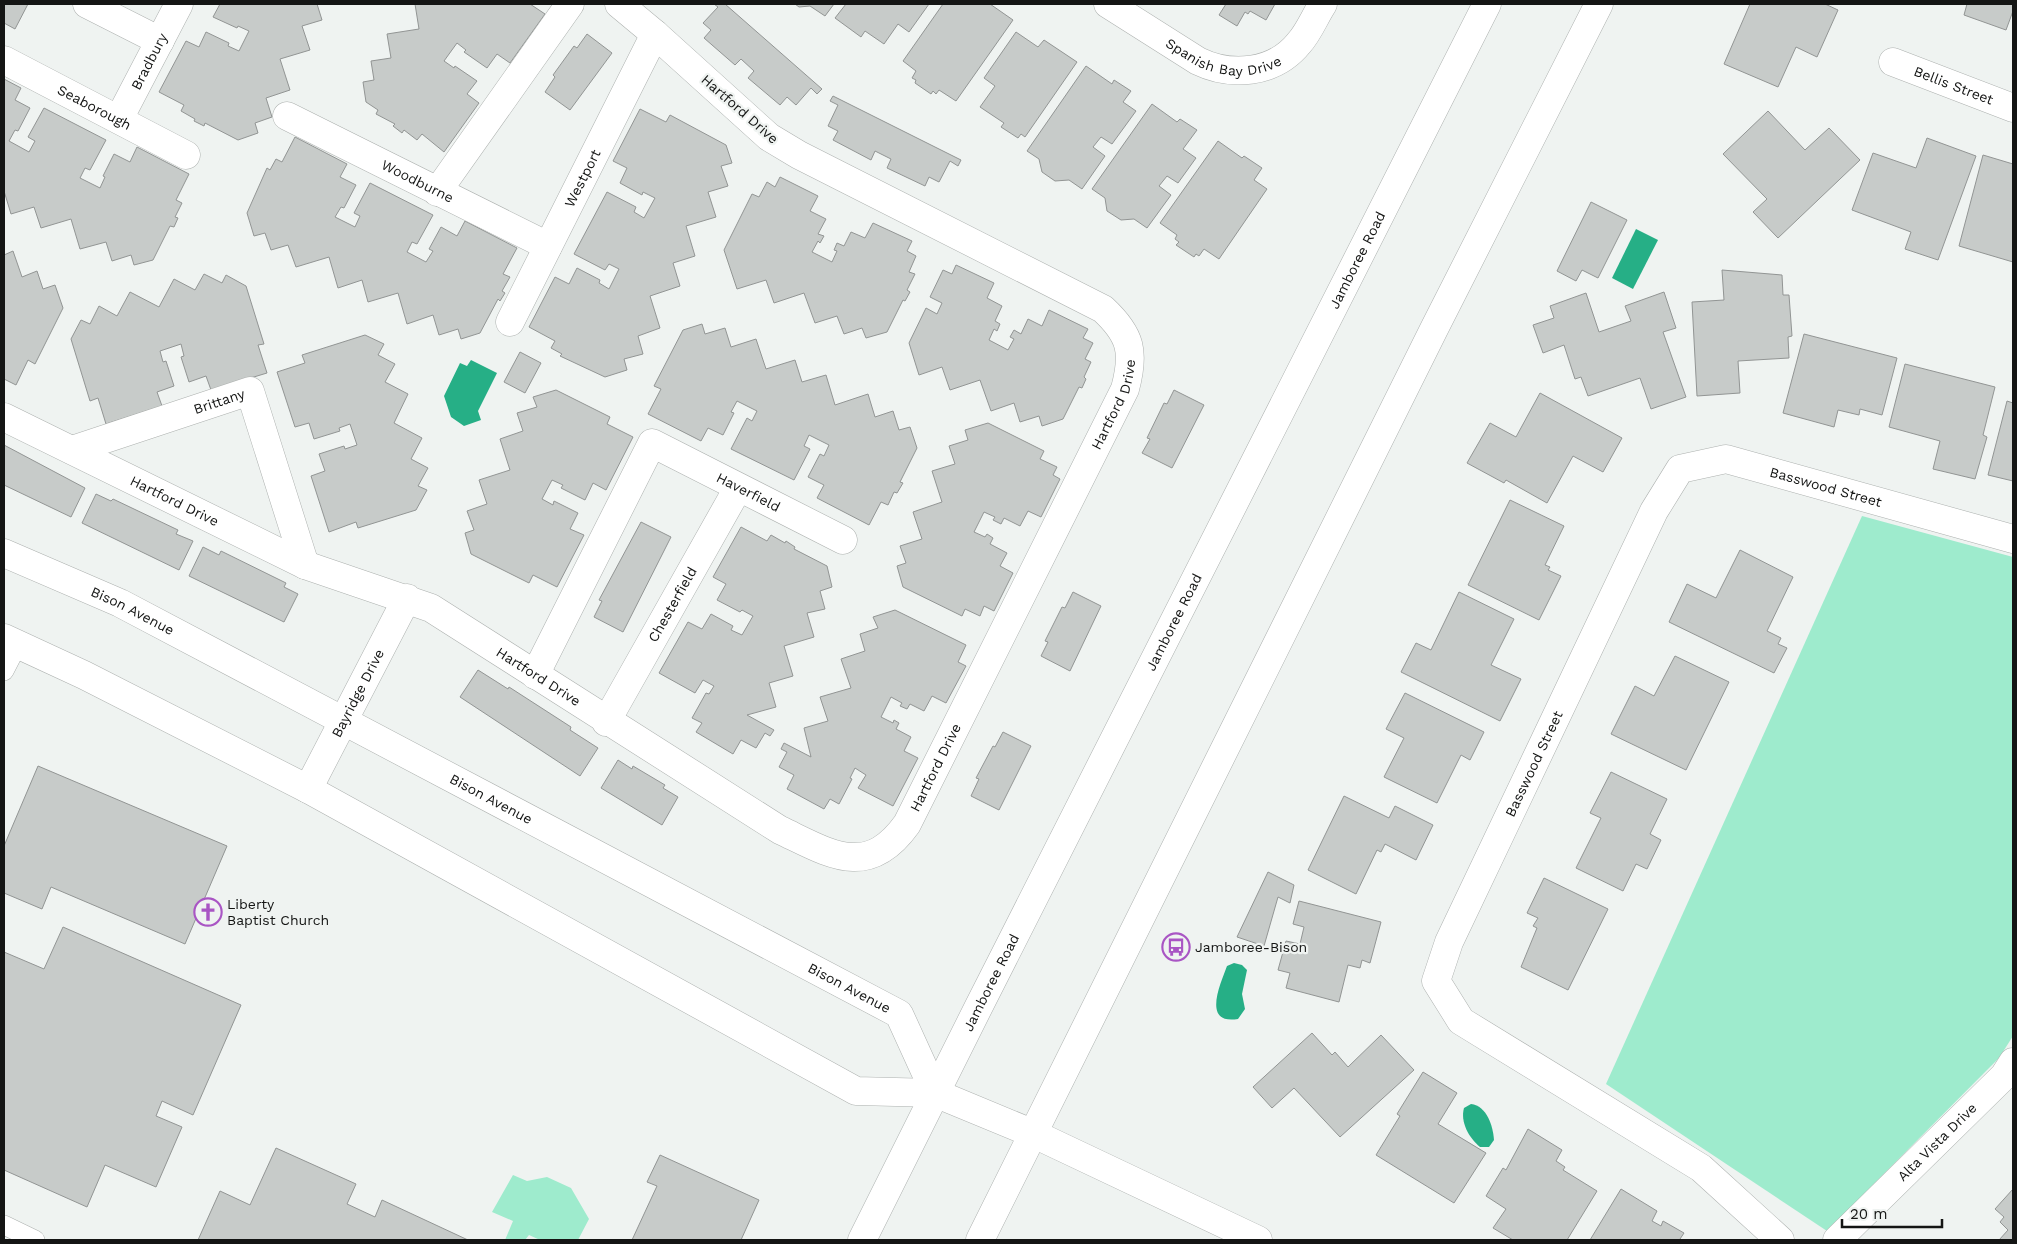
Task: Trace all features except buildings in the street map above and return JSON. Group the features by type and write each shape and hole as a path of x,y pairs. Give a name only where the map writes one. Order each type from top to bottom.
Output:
{"street":[{"path":"88,4 160,41"},
{"name":"Bradbury","path":"119,119 179,4"},
{"path":"437,192 570,4"},
{"name":"Hartford Drive","path":"4,417 306,565 407,598 431,608 606,722 683,767 780,830 835,856 861,857 876,853 897,837 907,824 1125,389 1131,367 1130,344 1120,324 1103,308 807,160 769,137 619,4"},
{"name":"Spanish Bay Drive","path":"1108,4 1198,61 1212,68 1237,71 1258,70 1280,60 1299,44 1323,4"},
{"name":"Jamboree Road","path":"862,1240 1487,4"},
{"path":"980,1240 1434,329 1599,4"},
{"name":"Westport","path":"510,322 655,34"},
{"name":"Seaborough","path":"4,60 186,155"},
{"name":"Bellis Street","path":"1893,62 2013,108"},
{"name":"Woodburne","path":"287,116 548,246"},
{"name":"Brittany","path":"72,450 250,391 306,565"},
{"name":"Haverfield","path":"536,675 652,443 843,540"},
{"name":"Basswood Street","path":"1780,1240 1701,1168 1460,1021 1436,981 1449,942 1654,511 1680,470 1726,458 2013,539"},
{"name":"Chesterfield","path":"606,722 738,488"},
{"name":"Bison Avenue","path":"4,552 120,603 899,1014 935,1093"},
{"name":"Bayridge Drive","path":"308,788 407,598"},
{"path":"11,641 308,788 856,1091 935,1093 1034,1134 1258,1240"},
{"name":"Alta Vista Drive","path":"1837,1240 2004,1076 2013,1062"}],"lane":[{"path":"4,672 11,641"},
{"path":"4,1225 35,1240"}],"shaded area":[{"path":"1636,229 1658,240 1633,289 1612,278"},
{"path":"471,360 497,373 478,411 481,420 464,426 451,417 444,396 460,363 467,366"},
{"path":"1862,516 2013,557 2013,1036 1999,1058 1827,1231 1606,1084"},
{"path":"1234,963 1242,965 1247,970 1242,994 1245,1009 1238,1019 1227,1019 1220,1016 1216,1001 1227,966"},
{"path":"1471,1104 1481,1108 1491,1123 1494,1140 1489,1147 1480,1147 1466,1129 1463,1119 1464,1108"},
{"path":"513,1175 527,1181 547,1177 571,1188 589,1219 578,1240 540,1240 529,1235 525,1240 505,1240 513,1221 492,1212"}],"place":[{"name":"Liberty Baptist Church","path":"208,912"},
{"name":"Jamboree-Bison","path":"1176,947"}]}
